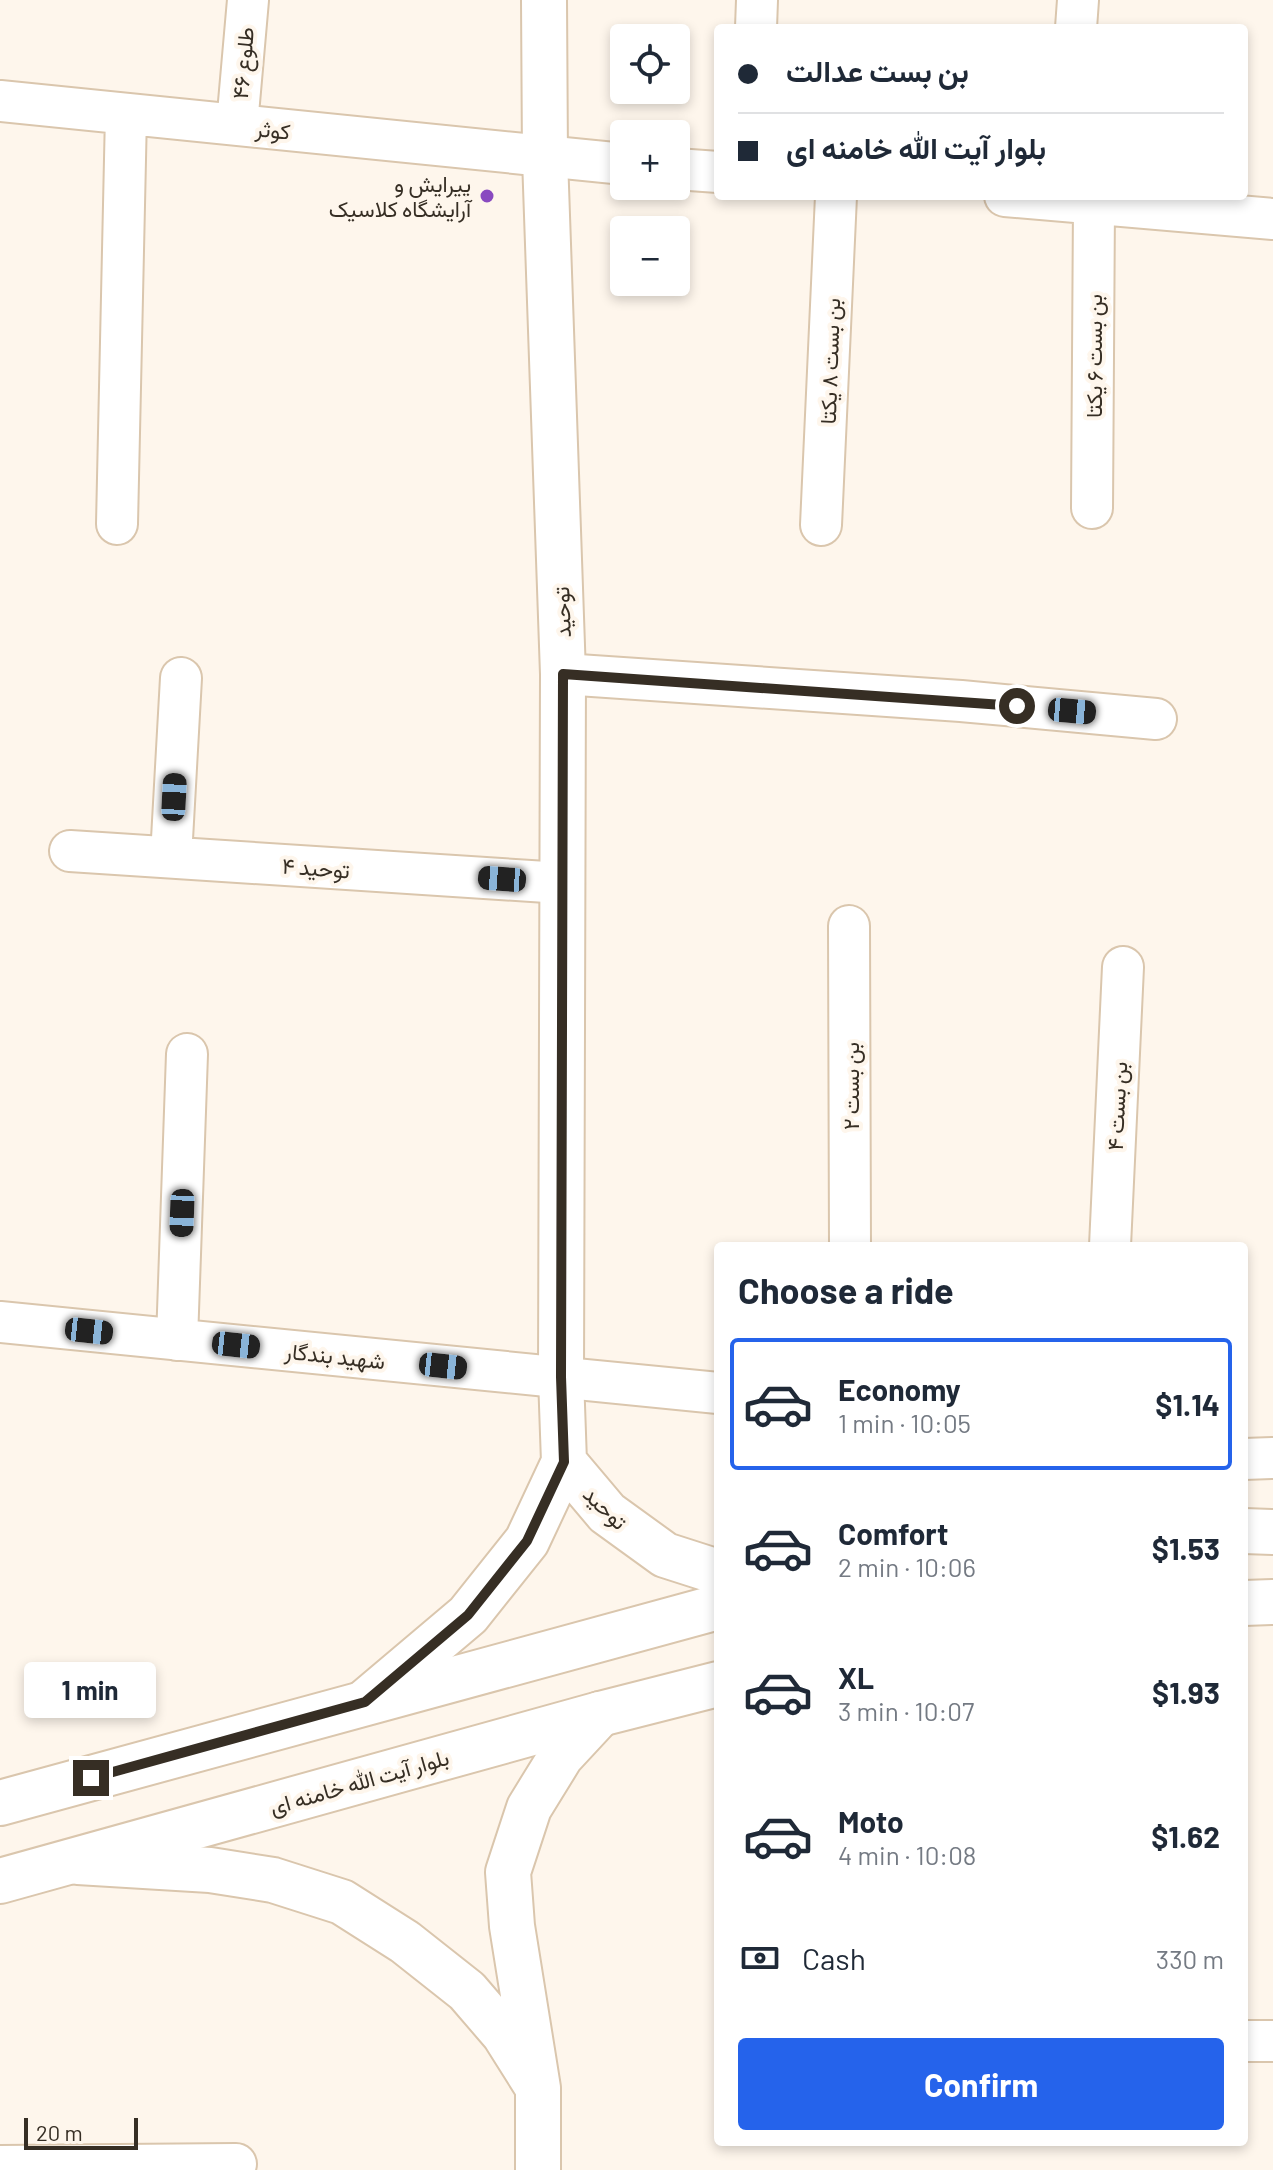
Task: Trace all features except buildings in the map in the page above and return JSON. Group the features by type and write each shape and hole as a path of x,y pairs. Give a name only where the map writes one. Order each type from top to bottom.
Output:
{"main road":[{"name":"توحید","path":"544,0 545,158 563,674 561,1377 564,1462 607,1513 665,1555 714,1571"},
{"path":"365,1702 468,1615 527,1541 564,1462"},
{"path":"1248,1531 1273,1532"},
{"path":"1248,1603 1273,1602"},
{"path":"0,1803 714,1608"},
{"name":"بلوار آیت الله خامنه ای","path":"0,1881 714,1685"},
{"path":"538,2170 538,2088 512,1926 508,1872 529,1808 561,1756 600,1714"},
{"path":"68,1862 210,1870 273,1880 342,1902 405,1942 467,1991 504,2034 538,2088"}],"street":[{"name":"طلوع ۴۶","path":"237,125 248,0"},
{"path":"756,24 757,0"},
{"path":"1076,24 1078,0"},
{"name":"کوثر","path":"0,101 610,163"},
{"path":"117,524 126,114"},
{"path":"690,170 714,172"},
{"name":"بن بست ۸ یکتا","path":"821,525 836,200"},
{"path":"1071,200 1273,219"},
{"name":"بن بست ۶ یکتا","path":"1071,200 1092,508"},
{"path":"563,674 945,700 1156,719"},
{"path":"171,857 181,678"},
{"name":"توحید ۴","path":"70,851 562,883"},
{"name":"بن بست ۲","path":"849,926 850,1242"},
{"name":"بن بست ۴","path":"1110,1242 1123,967"},
{"path":"177,1340 187,1054"},
{"name":"شهید بندگار","path":"0,1322 714,1393"},
{"path":"1248,1459 1273,1458"},
{"path":"1248,2041 1273,2041"},
{"path":"0,2166 236,2164"}],"place":[{"name":"پیرایش و آرایشگاه کلاسیک","path":"487,196"}],"route":[{"path":"91,1778 365,1702 468,1615 527,1541 564,1462 561,1377 563,674 1017,706"}]}
